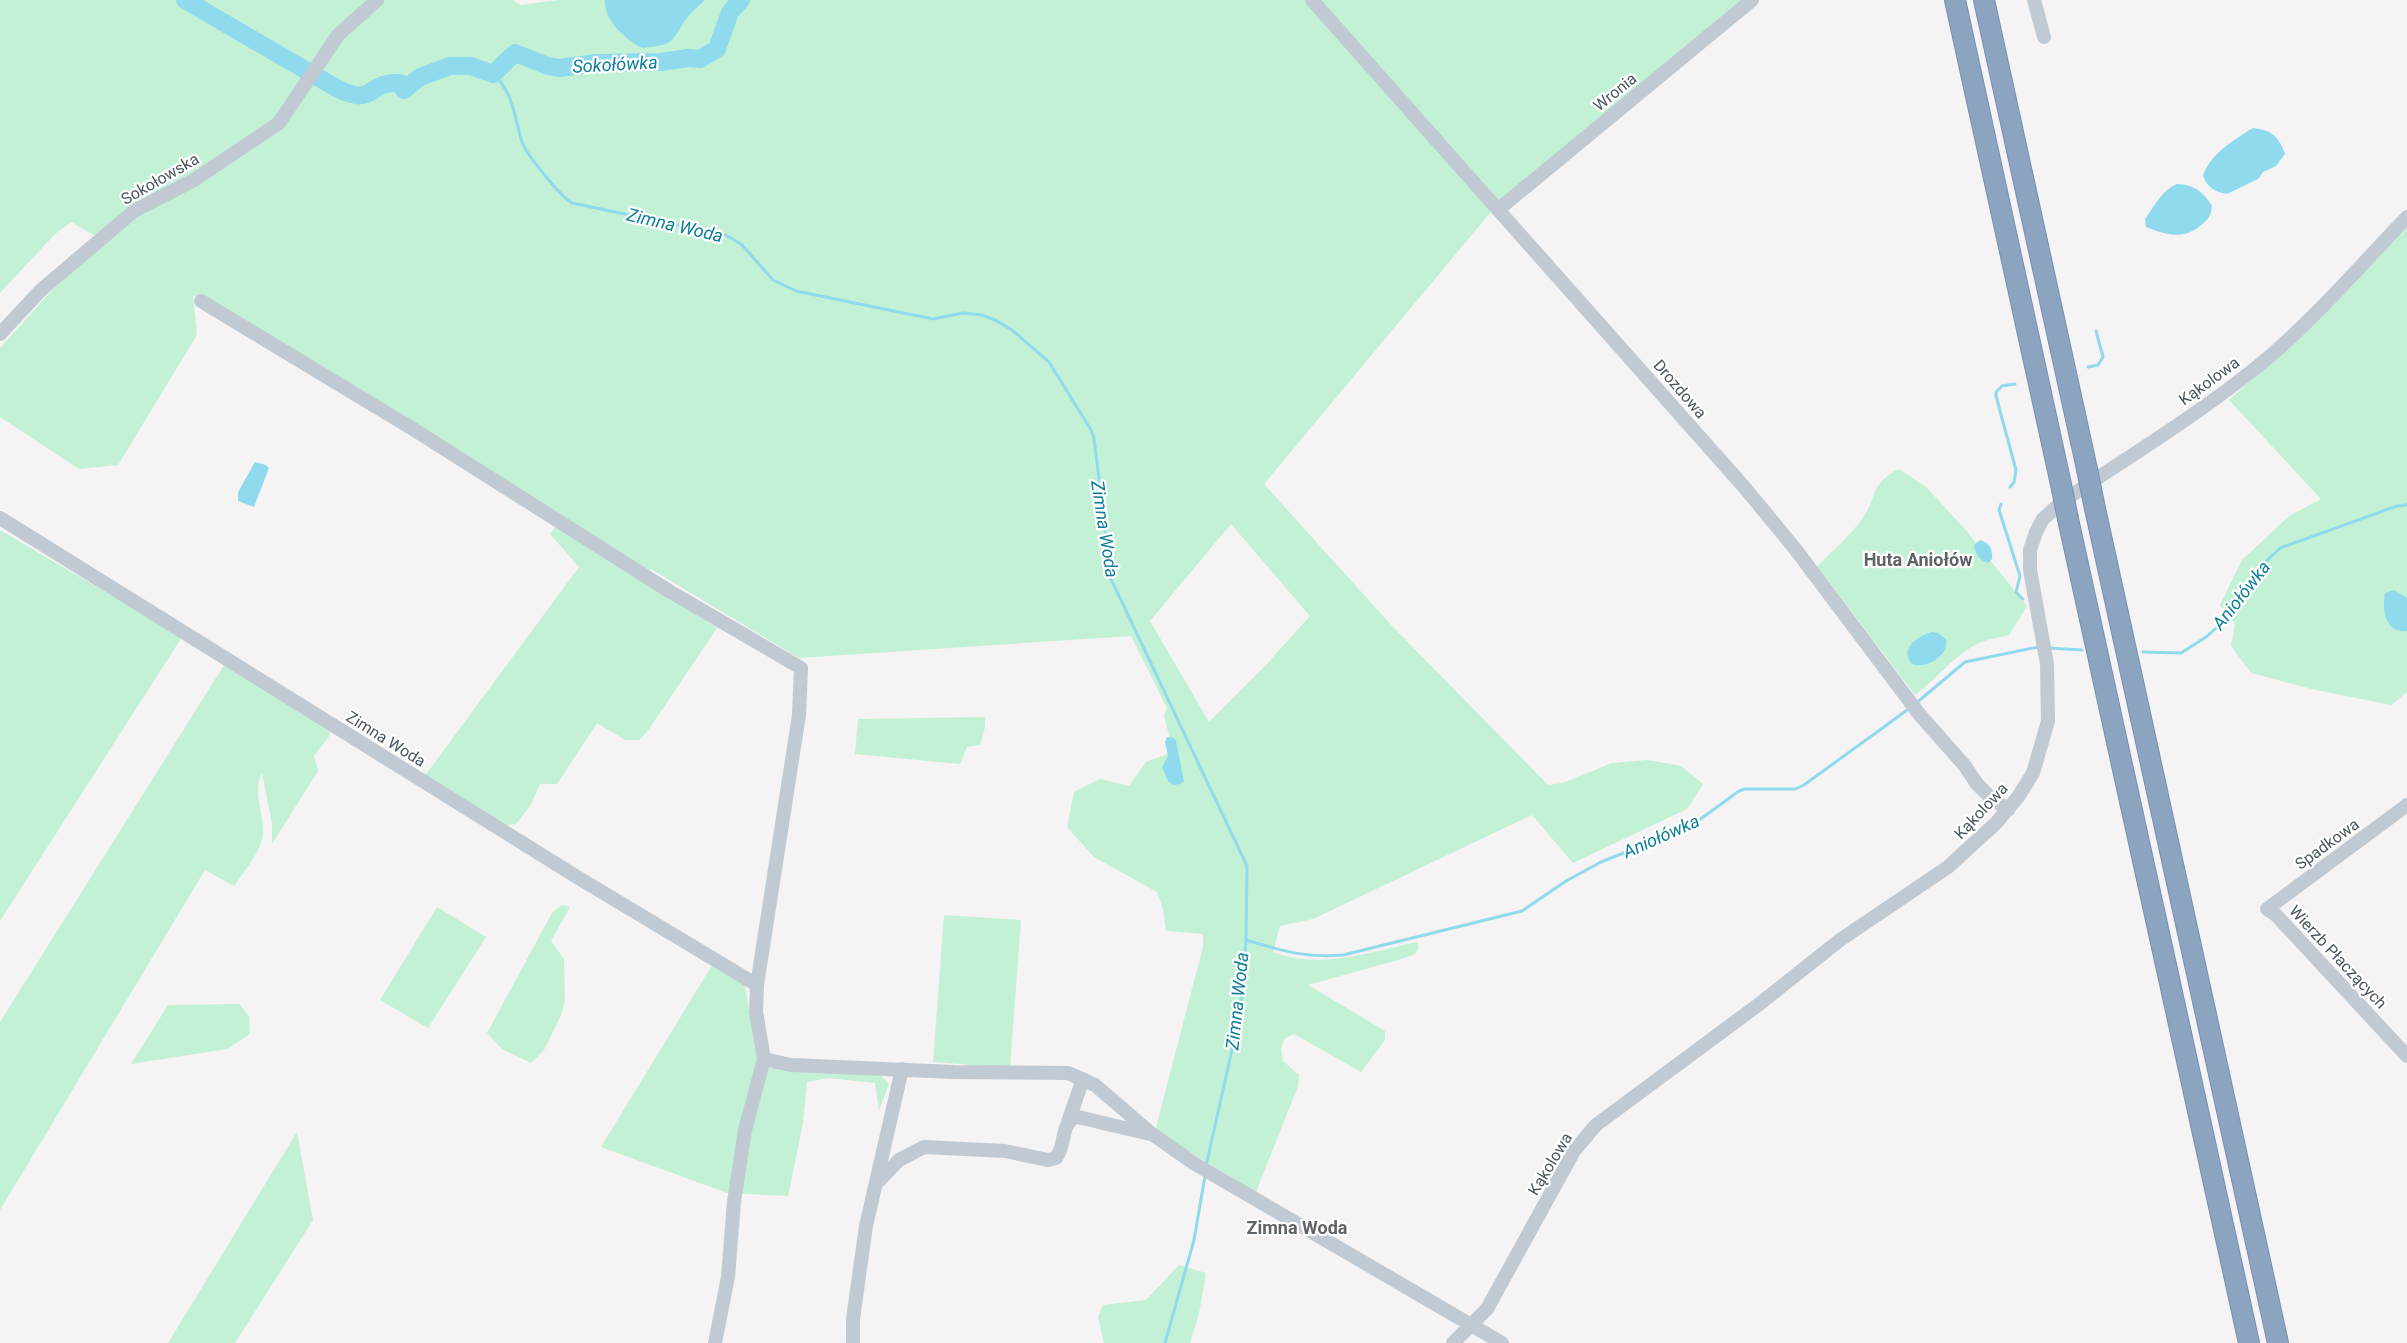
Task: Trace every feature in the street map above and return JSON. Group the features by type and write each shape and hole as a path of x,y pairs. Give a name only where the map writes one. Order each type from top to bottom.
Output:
{"highway":[{"path":"1955,0 2249,1343"},
{"path":"1984,0 2278,1343"}],"street":[{"name":"Sokołowska","path":"0,334 41,290 134,211 194,180 279,123 338,35 376,0"},
{"name":"Drozdowa","path":"1312,0 1773,521 1913,705 1977,784 2008,810"},
{"name":"Wronia","path":"1498,209 1752,0"},
{"path":"2034,0 2044,37"},
{"name":"Kąkolowa","path":"1453,1343 1490,1304 1574,1151 1596,1125 1758,1005 1840,940 1948,867 2008,810 2032,773 2044,739 2049,712 2048,664 2030,570 2030,550 2043,519 2063,501 2228,389 2268,357 2319,309 2407,217"},
{"path":"201,301 413,429 669,591 801,668 799,715 757,985 756,1012 764,1059 745,1130 734,1202 728,1277 715,1343"},
{"name":"Zimna Woda","path":"0,518 567,870 757,985"},
{"name":"Spadkowa","path":"2267,909 2407,805"},
{"name":"Wierzb Płaczących","path":"2267,909 2276,915 2407,1056"},
{"path":"764,1059 791,1065 954,1072 1050,1071 1083,1078 1110,1097 1154,1136 1195,1164 1502,1343"},
{"path":"853,1341 853,1319 871,1199 878,1182 902,1069"},
{"path":"878,1182 899,1161 924,1148 1005,1151 1048,1160 1056,1158 1064,1144 1064,1130 1083,1078"},
{"path":"1068,1122 1078,1117 1154,1136"}],"green space":[{"path":"0,0 512,0 521,5 558,0 1744,0 1500,201 1264,484 1392,626 1548,785 1563,783 1612,763 1647,760 1681,766 1703,784 1687,809 1573,863 1532,815 1313,919 1280,926 1273,952 1291,957 1327,959 1345,957 1417,942 1419,948 1415,954 1398,960 1308,985 1385,1031 1385,1040 1361,1072 1294,1034 1284,1039 1281,1049 1283,1061 1299,1075 1298,1086 1256,1192 1155,1131 1203,947 1203,934 1166,931 1163,909 1157,892 1094,857 1067,827 1074,792 1100,779 1129,786 1146,762 1173,752 1164,715 1167,708 1131,636 799,658 651,569 649,572 565,518 193,295 197,335 118,465 79,469 0,417 0,348 73,267 104,241 71,222 55,234 0,293","holes":["1231,524 1310,616 1264,667 1209,722 1150,621"]},
{"path":"2407,228 2407,692 2391,705 2316,690 2251,673 2231,646 2235,624 2220,605 2242,560 2289,516 2321,499 2229,400 2283,352"},
{"path":"1899,469 1926,487 1964,528 2027,606 2009,635 1984,641 1968,649 1915,695 1817,566 1857,526 1883,480"},
{"path":"557,525 717,628 649,729 639,740 625,740 597,723 557,784 540,784 530,806 516,824 504,825 424,777 579,567 550,534"},
{"path":"0,530 182,637 0,921"},
{"path":"226,662 328,727 330,735 314,756 318,771 272,844 272,824 262,773 258,795 263,833 256,854 234,886 205,870 0,1210 0,1022"},
{"path":"985,717 980,745 967,747 960,764 855,754 858,719"},
{"path":"562,905 570,907 551,941 564,959 565,999 562,1013 544,1050 531,1063 502,1049 487,1033 552,913"},
{"path":"437,907 486,937 428,1028 380,1000"},
{"path":"944,915 1021,920 1010,1068 933,1062"},
{"path":"717,966 745,986 756,1054 767,1067 881,1075 889,1084 879,1111 875,1083 828,1078 807,1082 803,1123 788,1196 727,1193 601,1147 711,967"},
{"path":"239,1004 249,1016 250,1034 227,1049 131,1064 168,1005"},
{"path":"297,1132 313,1220 235,1343 168,1343"},
{"path":"1179,1265 1206,1273 1199,1314 1190,1343 1104,1343 1098,1317 1103,1305 1146,1300"}],"water":[{"path":"605,0 704,1 689,16 674,38 666,44 642,48 629,40 612,22"},
{"path":"2253,128 2265,130 2274,135 2285,154 2276,166 2263,172 2258,179 2227,194 2212,188 2203,176 2206,168 2224,148"},
{"path":"2177,184 2193,187 2205,196 2212,206 2209,218 2194,230 2181,235 2167,234 2146,227 2145,219 2155,204 2167,190"},
{"path":"255,462 269,468 254,507 238,501 238,492"},
{"path":"1980,540 1986,543 1991,550 1992,559 1988,563 1975,551 1974,545"},
{"path":"2394,590 2407,598 2407,631 2394,628 2387,620 2384,607 2385,593"},
{"path":"1932,632 1946,639 1941,656 1924,665 1912,664 1908,653 1909,648 1916,640"},
{"path":"1167,737 1174,738 1176,741 1184,781 1180,784 1173,785 1168,781 1162,767 1168,756 1165,742"}],"waterway":[{"name":"Sokołówka","path":"185,0 338,89 359,95 389,83 400,83 404,90 420,77 450,66 471,66 493,74 515,53 559,68 597,63 700,59 717,49 730,12 741,0"},
{"name":"Zimna Woda","path":"494,74 510,98 525,148 552,184 572,203 726,235 742,245 773,280 796,291 933,319 963,313 982,315 1012,330 1049,362 1094,438 1111,579 1247,866 1246,940 1240,1014 1206,1166"},
{"path":"2088,367 2098,365 2103,357 2096,331"},
{"path":"2010,487 2014,482 2016,470 1996,392 2002,386 2015,384"},
{"path":"2001,504 1999,510 2020,576 2016,592 2023,599"},
{"name":"Aniołówka","path":"2143,652 2181,653 2206,637 2223,622 2258,569 2280,548 2397,506 2407,505"},
{"name":"Aniołówka","path":"1915,704 1965,662 2038,647"},
{"name":"Aniołówka","path":"2048,648 2082,650"},
{"name":"Aniołówka","path":"1246,940 1294,953 1343,955 1522,911 1566,881 1601,862 1691,826 1739,791 1795,789 1804,785 1910,708"},
{"name":"Zimna Woda","path":"1165,1343 1194,1240 1205,1176"}],"district":[{"name":"Huta Aniołów","path":"1918,559"},
{"name":"Zimna Woda","path":"1297,1227"}]}
